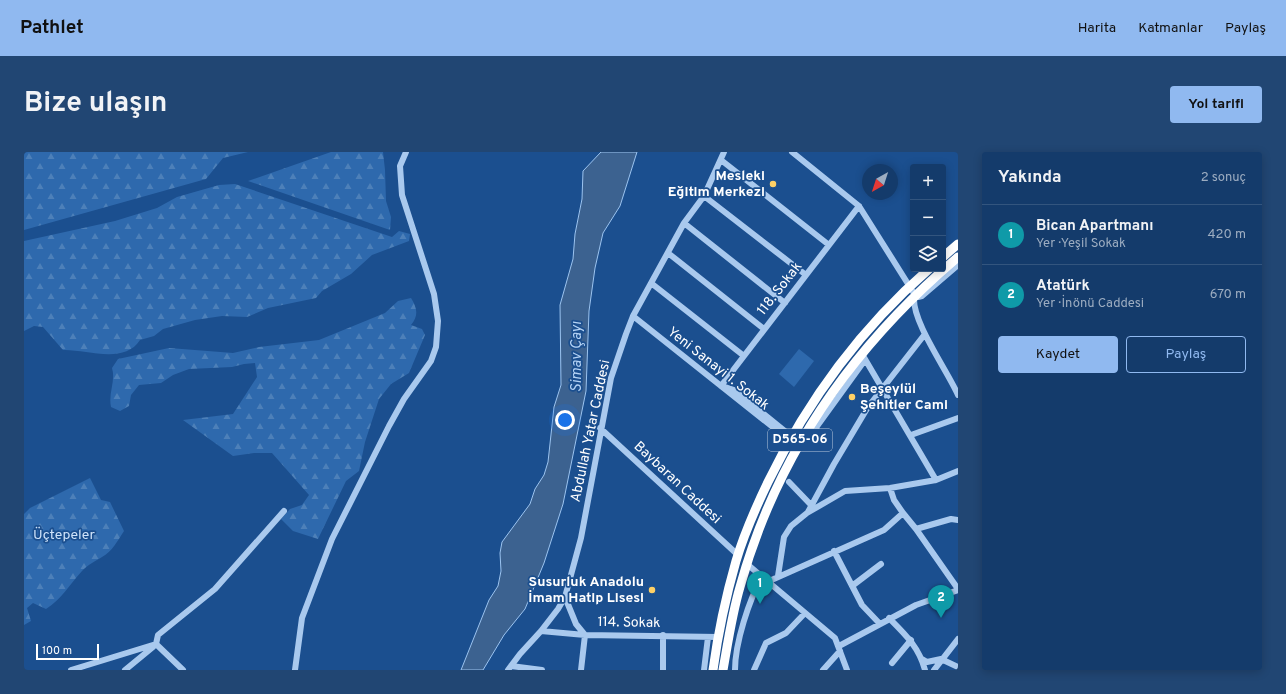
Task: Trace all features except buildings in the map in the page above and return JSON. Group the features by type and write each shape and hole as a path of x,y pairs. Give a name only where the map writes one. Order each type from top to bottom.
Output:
{"highway":[{"path":"946,254 958,244"},
{"name":"D565-06","path":"724,670 740,587 747,564 765,513 797,446 828,397 864,357 878,335 958,257"},
{"name":"D565-06","path":"713,670 718,637 738,555 756,509 790,438 818,392 860,337 906,289 926,272"},
{"path":"878,335 884,322 911,293 906,289"}],"street":[{"path":"295,670 302,618 332,538 358,484 404,399 431,361 436,347 438,321 434,294 402,195 400,166 406,152"},
{"name":"Abdullah Yatar Caddesi","path":"509,668 541,631 565,597 581,538 600,428 611,378 633,316 684,223 704,196 724,152"},
{"path":"792,152 859,206 906,289 918,296"},
{"path":"721,160 828,245"},
{"path":"704,196 806,275"},
{"name":"118. Sokak","path":"721,386 859,206"},
{"path":"684,223 785,303"},
{"path":"668,253 764,330"},
{"path":"958,265 918,296 914,307 925,334 958,395"},
{"path":"651,283 744,356"},
{"name":"Yeni Sanayi 1. Sokak","path":"633,316 721,386 734,390 790,438"},
{"path":"807,513 841,451 868,407 925,334"},
{"path":"823,435 815,429 864,357 936,480"},
{"path":"911,436 958,418"},
{"name":"Baybaran Caddesi","path":"600,428 738,555"},
{"path":"778,576 784,537 790,526 807,513 845,491 890,488 936,480 958,471"},
{"path":"789,482 812,506"},
{"path":"823,670 840,649 889,618 916,605 958,589 916,528 894,500 890,488"},
{"path":"816,498 823,504"},
{"path":"125,670 156,644 158,635 215,589 284,511"},
{"path":"767,582 884,530 903,513"},
{"path":"916,528 951,519 958,520"},
{"path":"834,551 862,605 880,624"},
{"path":"747,564 835,638 847,670"},
{"path":"852,586 881,564"},
{"path":"735,670 740,637 756,588 762,577"},
{"path":"565,597 576,624 585,634 581,670"},
{"path":"754,670 766,643 786,633 805,613"},
{"path":"889,618 911,640 922,659 925,670"},
{"name":"114. Sokak","path":"541,631 585,634 663,635 708,638 718,637"},
{"path":"663,635 663,670"},
{"path":"704,670 708,638"},
{"path":"934,670 958,639"},
{"path":"892,663 911,640"},
{"path":"71,670 84,668 156,644"},
{"path":"156,644 183,670"},
{"path":"922,659 927,662 941,659 958,667"},
{"path":"509,668 542,670"}],"green space":[{"path":"24,152 248,152 223,158 206,179 24,230"},
{"path":"331,152 383,152 386,201 391,217 390,230 248,181"},
{"path":"235,184 392,237 399,231 410,234 409,241 372,255 351,274 322,291 316,298 268,308 247,317 222,316 195,320 163,329 154,336 140,340 133,348 124,352 104,354 63,350 43,327 34,326 24,331 24,241 115,221 157,208 177,197 219,185"},
{"path":"411,298 415,305 416,315 411,325 422,329 425,335 409,373 391,384 379,399 365,442 359,471 346,481 318,539 293,531 281,519 290,509 302,505 309,495 272,453 254,453 233,456 183,420 233,414 257,377 255,363 232,367 189,369 173,375 161,383 139,385 131,395 129,406 120,411 111,407 110,397 113,378 112,368 118,359 169,348 233,353 259,347 319,340 385,313 398,301"},
{"path":"799,349 814,361 794,387 779,374"},
{"name":"Üçtepeler","path":"90,478 101,500 110,502 124,531 109,552 89,565 77,576 52,605 46,609 33,603 27,608 31,621 24,625 24,514 30,508"}],"water":[{"name":"Simav Çayı","path":"601,152 637,152 620,206 603,233 595,268 589,311 586,391 563,504 544,563 525,609 504,635 483,670 461,670 489,600 498,586 501,571 500,553 502,542 530,504 535,489 544,475 548,462 554,407 561,385 560,305 573,259 575,234 582,199 583,171"}],"place":[{"name":"Mesleki Eğitim Merkezi","path":"773,184"},
{"name":"Beşeylül Şehitler Cami","path":"852,397"},
{"name":"Susurluk Anadolu İmam Hatip Lisesi","path":"652,590"},
{"name":"Bican Apartmanı","path":"760,604"},
{"name":"Atatürk","path":"941,618"}]}
